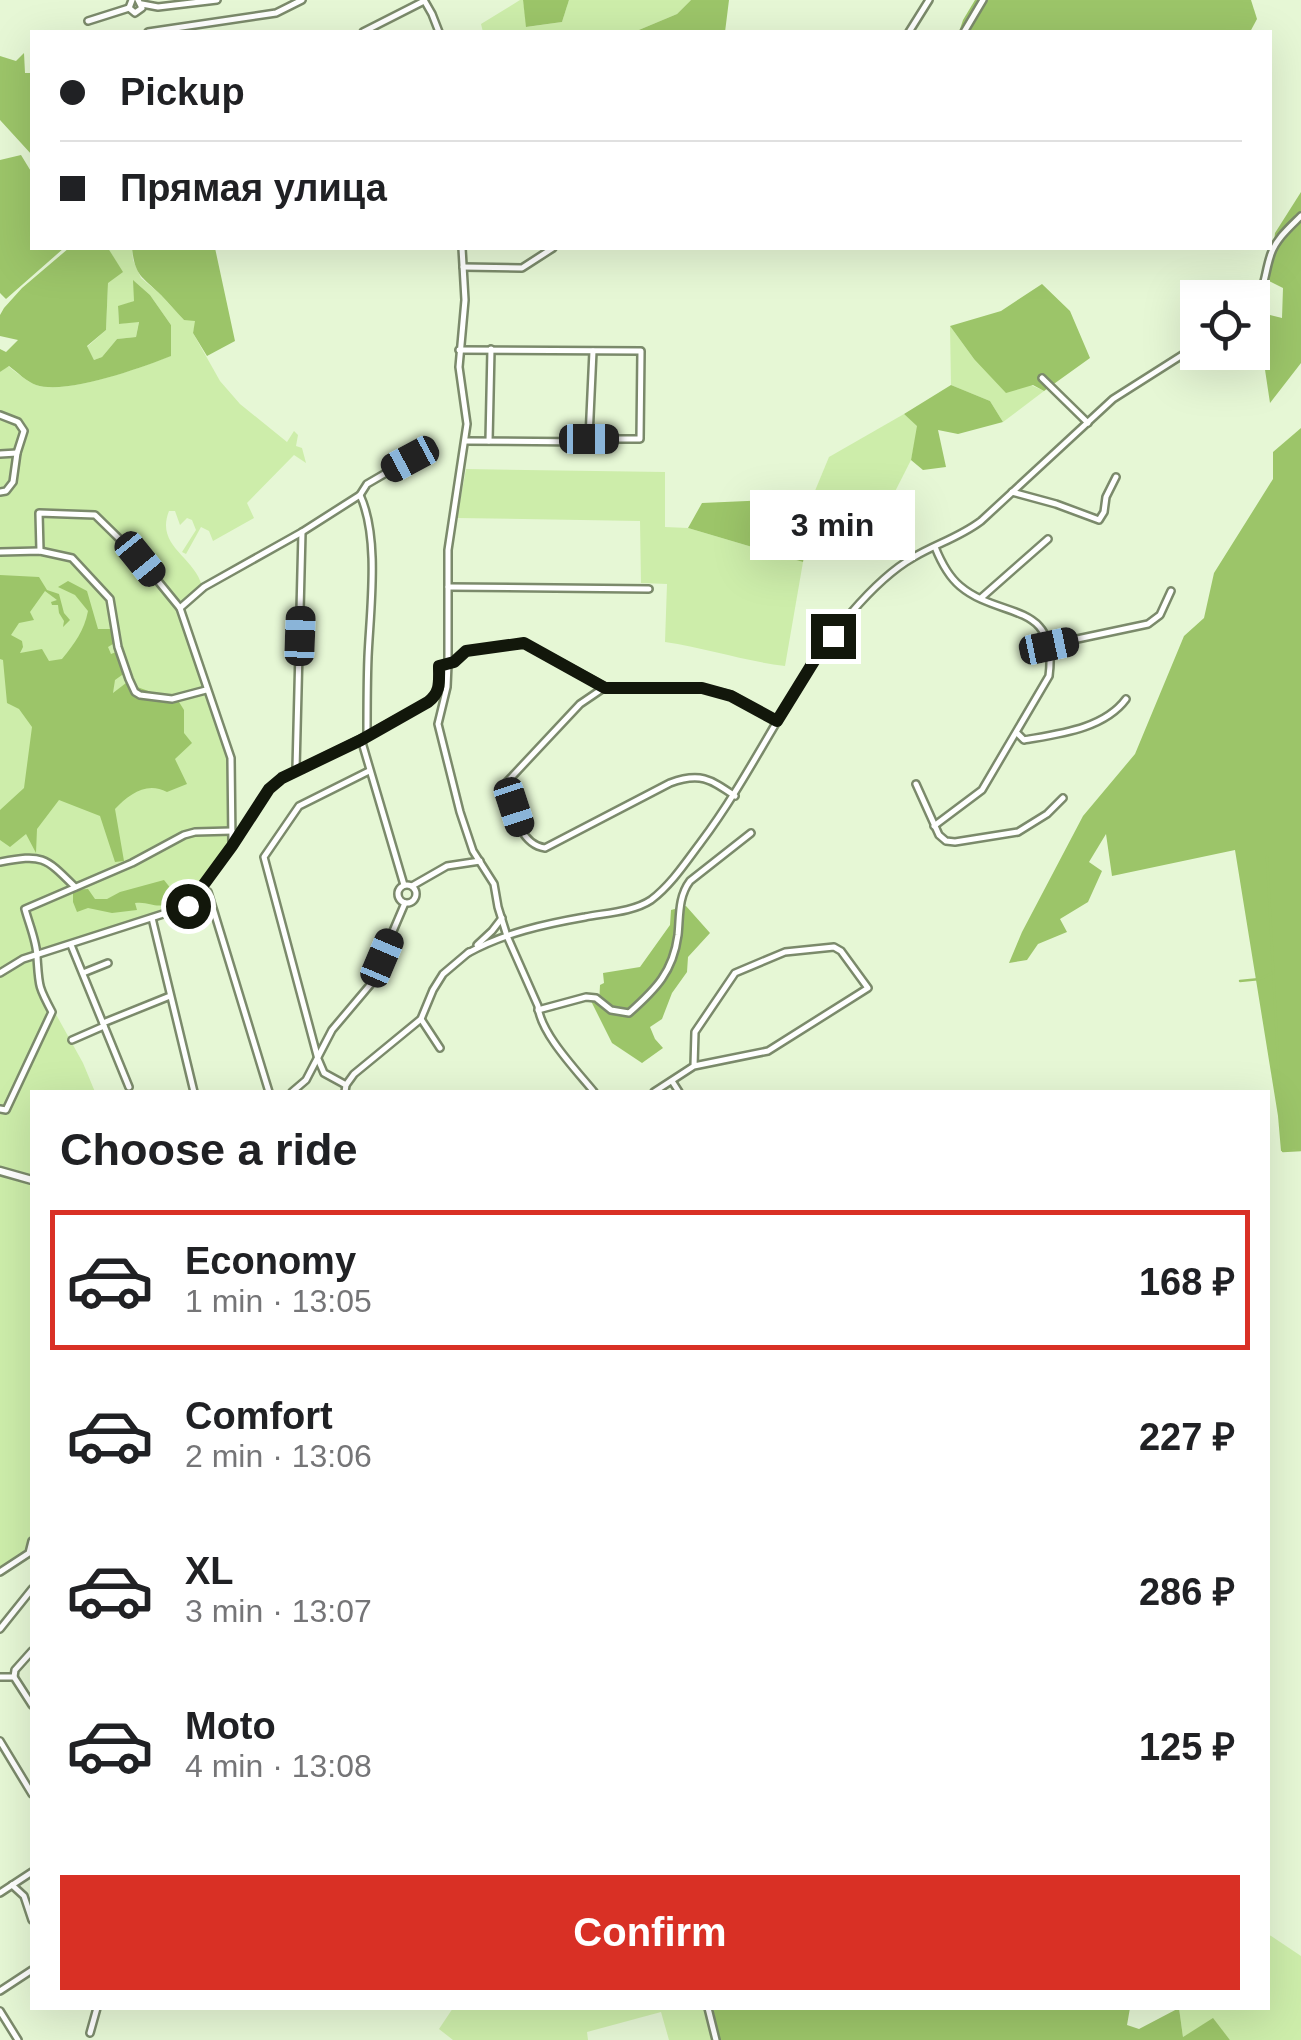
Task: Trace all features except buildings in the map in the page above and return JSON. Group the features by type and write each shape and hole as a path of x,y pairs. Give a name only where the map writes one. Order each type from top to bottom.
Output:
{"street":[{"path":"137,1 158,6 217,0"},
{"path":"161,30 276,13 302,0"},
{"path":"367,30 424,0 438,30"},
{"path":"910,30 929,0"},
{"path":"965,30 983,0"},
{"path":"128,8 138,13 141,10 137,1"},
{"path":"88,21 128,8 137,1"},
{"path":"1272,250 1301,216"},
{"path":"462,250 460,382 467,424 448,550 448,664 438,724 473,852 494,884 507,936 539,1016 592,1090"},
{"path":"464,267 522,268 550,250"},
{"path":"1265,280 1272,250"},
{"path":"460,350 641,351 640,440 589,439"},
{"path":"489,441 491,350"},
{"path":"466,441 589,442 593,351"},
{"path":"370,770 299,806 264,857 318,1059 324,1073 346,1089 368,1061 422,1019 444,974 468,953 484,944 551,923 647,903 662,890 734,796 814,661 852,611 896,568 967,532 1113,400 1180,357"},
{"path":"1042,378 1088,423"},
{"path":"0,416 18,422 24,431 13,482 0,492"},
{"path":"0,454 17,453"},
{"path":"180,608 204,587 302,532 360,495 367,484 410,459"},
{"path":"1012,492 1100,520 1116,477"},
{"path":"360,495 371,535 364,738 370,770 408,886 416,890 411,902 400,900 400,889 408,886 447,866 480,861"},
{"path":"40,551 39,513 94,515 140,559 180,608 232,758 232,846"},
{"path":"296,769 302,532"},
{"path":"981,598 1048,539"},
{"path":"934,826 982,790 1049,676 1051,655 1043,632 1032,620 960,586 950,577 935,547"},
{"path":"0,552 40,551 72,558 110,599 118,646 140,695 172,699 206,690"},
{"path":"448,587 649,590"},
{"path":"1049,646 1148,624 1160,615 1171,591"},
{"path":"0,972 23,959 188,906 269,789 296,769 364,738 436,696 439,666 454,662 466,651 524,643 605,688 702,688 731,696 777,721"},
{"path":"605,688 580,704 506,783 521,831 530,842 545,848 681,779 706,778 734,796"},
{"path":"1017,733 1024,740 1086,725 1118,710 1126,699"},
{"path":"916,784 934,826 946,840 955,842 1018,832 1047,814 1063,798"},
{"path":"0,1109 6,1110 52,1012 39,988 38,956 25,908 132,864 184,834 232,831"},
{"path":"538,1010 586,997 596,998 611,1010 629,1013 666,976 677,939 682,896 690,882 750,833"},
{"path":"0,862 27,857 51,863 75,887"},
{"path":"208,892 268,1090"},
{"path":"294,1090 306,1080 332,1030 370,985 405,903"},
{"path":"152,918 194,1090"},
{"path":"468,953 502,918"},
{"path":"71,945 130,1087"},
{"path":"657,1090 694,1066 768,1051 868,988 842,951 834,946 786,952 734,972 694,1032 694,1066"},
{"path":"82,973 108,963"},
{"path":"72,1040 171,996"},
{"path":"422,1019 440,1048"},
{"path":"672,1081 679,1090"},
{"path":"0,1171 30,1179"},
{"path":"0,1572 30,1548"},
{"path":"0,1629 30,1592"},
{"path":"30,1653 14,1670 14,1677 30,1702"},
{"path":"0,1677 14,1677"},
{"path":"0,1741 30,1791"},
{"path":"0,1893 30,1873"},
{"path":"12,1885 24,1896 30,1914"},
{"path":"0,1991 30,1971"},
{"path":"90,2033 97,2010"},
{"path":"708,2010 716,2040"},
{"path":"0,2012 18,2040"}],"shaded area":[{"path":"520,0 527,27 562,22 569,0 691,0 677,14 639,30 482,30 481,24"},
{"path":"523,0 569,0 562,22 526,27"},
{"path":"691,0 729,0 725,30 639,30 677,14"},
{"path":"975,0 1251,0 1257,19 1251,30 960,30"},
{"path":"24,53 25,73 30,73 30,153 0,120 0,56 16,61"},
{"path":"21,155 30,170 30,250 62,250 6,299 0,293 0,160"},
{"path":"1301,192 1301,363 1270,403 1265,370 1270,370 1270,315 1282,318 1283,288 1269,280 1275,233"},
{"path":"67,250 109,250 123,272 108,283 106,330 87,346 94,360 102,357 117,339 136,337 139,322 119,324 118,306 134,301 133,280 150,295 171,325 171,356 103,379 66,386 36,385 9,366 0,372 0,349 6,352 18,340 0,336 0,315 22,288"},
{"path":"109,250 132,250 141,278 184,320 196,320 193,333 220,381 240,404 287,442 294,431 298,435 296,446 302,448 306,463 294,455 247,503 254,518 213,541 209,531 201,527 186,554 182,552 196,530 192,520 187,518 180,525 175,511 169,511 166,523 171,542 202,586 180,603 231,756 230,843 188,902 84,939 45,950 36,948 0,970 0,372 8,366 36,385 65,386 103,379 170,356 171,325 150,295 134,281 134,301 118,307 119,324 139,321 136,337 117,339 102,357 94,360 87,347 106,330 108,282 122,272"},
{"path":"132,250 215,250 235,341 207,356 193,333 195,321 184,320 135,265"},
{"path":"1042,284 1070,311 1090,358 1044,391 1033,385 1006,393 950,326 1001,311"},
{"path":"950,326 974,359 1044,391 1003,422 990,401 951,385"},
{"path":"951,385 990,401 1003,422 958,434 938,430 946,467 923,470 911,460 917,426 904,414"},
{"path":"904,414 918,426 911,460 875,531 812,498 829,457"},
{"path":"1301,428 1301,1149 1281,1151 1235,850 1112,876 1106,834 1089,862 1102,871 1088,902 1060,919 1067,932 1038,944 1027,960 1009,963 1083,816 1135,754 1184,636 1204,618 1214,573 1273,479 1273,452"},
{"path":"466,469 665,472 665,527 688,528 803,562 785,666 665,642 667,584 641,583 640,521 457,518"},
{"path":"812,498 875,531 828,509 813,508 803,562 688,528 702,503"},
{"path":"0,575 39,577 47,590 59,594 70,620 63,627 58,605 51,602 57,600 45,591 30,612 34,620 19,623 11,635 22,641 20,653 42,649 49,661 62,659 75,642 88,611 75,595 58,587 68,581 87,591 98,629 118,629 118,641 108,647 111,654 119,651 129,670 115,680 113,693 126,683 179,702 184,710 184,733 192,743 175,759 187,784 167,792 152,788 139,791 115,809 124,861 115,862 100,816 59,800 37,829 36,853 26,834 10,847 0,840 0,810 24,788 32,727 19,709 7,703 0,659"},
{"path":"164,880 172,890 166,903 158,906 135,903 137,910 112,913 88,908 77,912 73,902 73,890 88,889 95,899 107,899"},
{"path":"686,906 710,933 688,957 687,972 672,993 662,1019 650,1027 663,1048 642,1063 612,1043 588,995 599,1005 603,973 640,967 670,925 671,910"},
{"path":"37,960 43,991 94,1090 30,1090 30,1176 0,1167 0,976"},
{"path":"0,1174 30,1182 30,1555 0,1571"},
{"path":"1270,1935 1301,1956 1301,2040 1230,2040 1213,2019 1183,2037 1179,2010 1270,2010"},
{"path":"452,2010 705,2010 712,2040 669,2040 661,2012 587,2032 588,2040 453,2040 439,2029"},
{"path":"713,2010 1130,2010 1127,2025 1139,2029 1179,2010 1183,2037 1213,2018 1230,2040 719,2040"}],"waterway":[{"path":"1267,857 1283,1151 1301,1150"},
{"path":"1240,981 1272,973"}],"route":[{"path":"188,906 269,789 296,769 361,740 428,702 439,688 439,666 454,662 466,651 524,643 605,688 702,688 731,696 777,721 833,636"}]}
